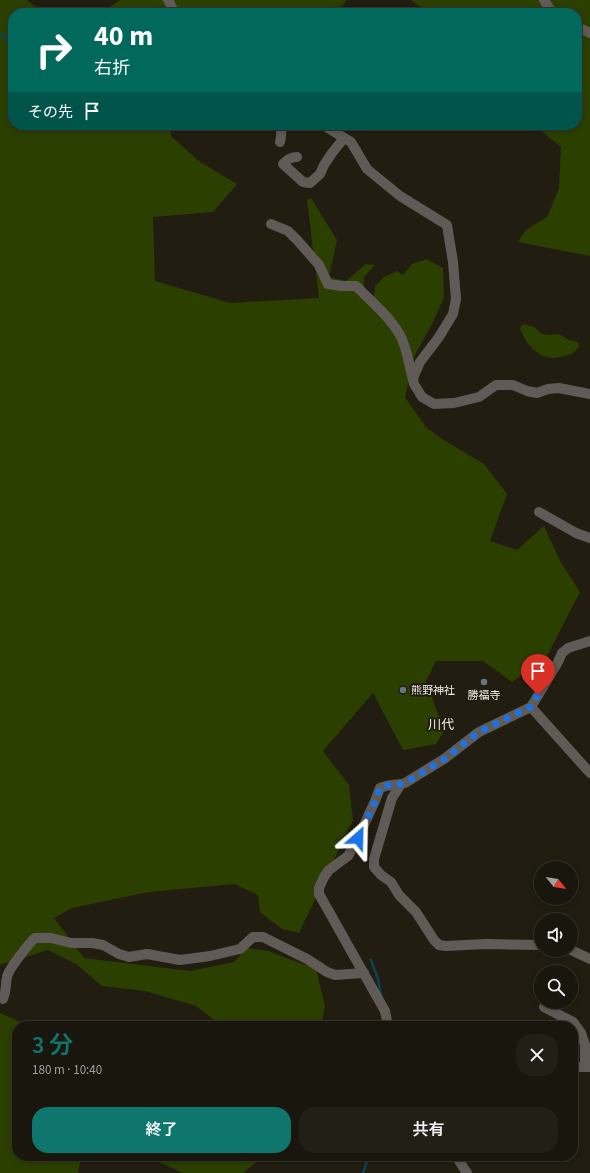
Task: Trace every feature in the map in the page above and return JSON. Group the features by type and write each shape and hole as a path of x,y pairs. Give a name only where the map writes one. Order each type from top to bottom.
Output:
{"street":[{"path":"280,142 281,130"},
{"path":"331,130 351,142 367,169 400,196 447,225 453,262 456,300 453,314 439,337 420,362 413,378 414,382"},
{"path":"297,157 292,157 286,160 283,164 303,182 310,183 320,174 332,153 344,138"},
{"path":"271,224 288,231 298,241 319,265 328,284 356,286 388,319 400,335 406,350 414,384 422,398 434,404 454,403 479,396 496,385 513,385 538,393 548,388 559,388 590,394"},
{"path":"539,512 576,533 590,538"},
{"path":"387,1021 385,1011 379,999 319,894 319,888 324,877 329,870 348,856 376,800 380,788 388,784 405,783 444,759 479,732 530,707 562,654 568,648 590,641"},
{"path":"530,707 589,769"},
{"path":"401,784 392,798 374,859 374,867 381,875 391,882 399,895 416,912 434,940 439,945 446,946 486,944 534,945"},
{"path":"2,999 6,992 6,976 28,944 35,938 51,938 71,943 92,943 103,945 119,954 129,956 147,954 180,960 210,956 240,949 253,937 263,937 335,975 364,973"},
{"path":"578,953 590,959"},
{"path":"548,1009 571,1021"},
{"path":"578,1029 585,1045 587,1067"},
{"path":"459,1161 467,1173"}],"green space":[{"path":"0,0 27,0 37,8 8,8 8,130 170,130 172,137 200,162 237,184 213,212 153,217 155,281 230,303 319,298 307,200 311,198 337,240 329,277 346,281 366,264 375,265 364,277 364,295 373,306 375,286 384,277 397,271 403,275 412,264 427,259 443,268 444,298 415,355 405,397 426,427 442,439 484,464 507,494 490,541 517,550 544,526 559,559 580,592 546,658 512,682 483,661 436,661 426,681 444,731 436,744 403,750 373,693 323,751 349,785 353,820 299,933 282,929 260,912 258,895 234,884 149,892 72,908 54,918 84,958 190,971 234,962 247,948 268,951 316,969 325,1006 322,1021 213,1021 213,1019 196,1006 145,991 102,986 76,964 48,950 0,965"},
{"path":"120,0 347,0 341,8 108,8"},
{"path":"411,0 590,0 590,256 518,242 526,230 547,217 559,188 561,147 540,130 582,130 582,8 422,8"},
{"path":"523,324 534,327 542,334 559,334 569,340 578,342 579,347 572,354 567,356 554,358 541,355 526,341 520,328"},
{"path":"0,1013 18,1021 12,1021 12,1161 81,1161 78,1173 0,1173"},
{"path":"157,1161 258,1161 243,1173 183,1173"}],"waterway":[{"path":"0,33 8,41"},
{"path":"371,960 378,979 381,996"},
{"path":"363,1173 367,1161"}],"place":[{"name":"勝福寺","path":"484,682"},
{"name":"熊野神社","path":"403,690"}],"district":[{"name":"川代","path":"441,725"}],"route":[{"path":"358,838 380,788 388,784 405,783 444,759 479,732 530,707 538,695"}]}
